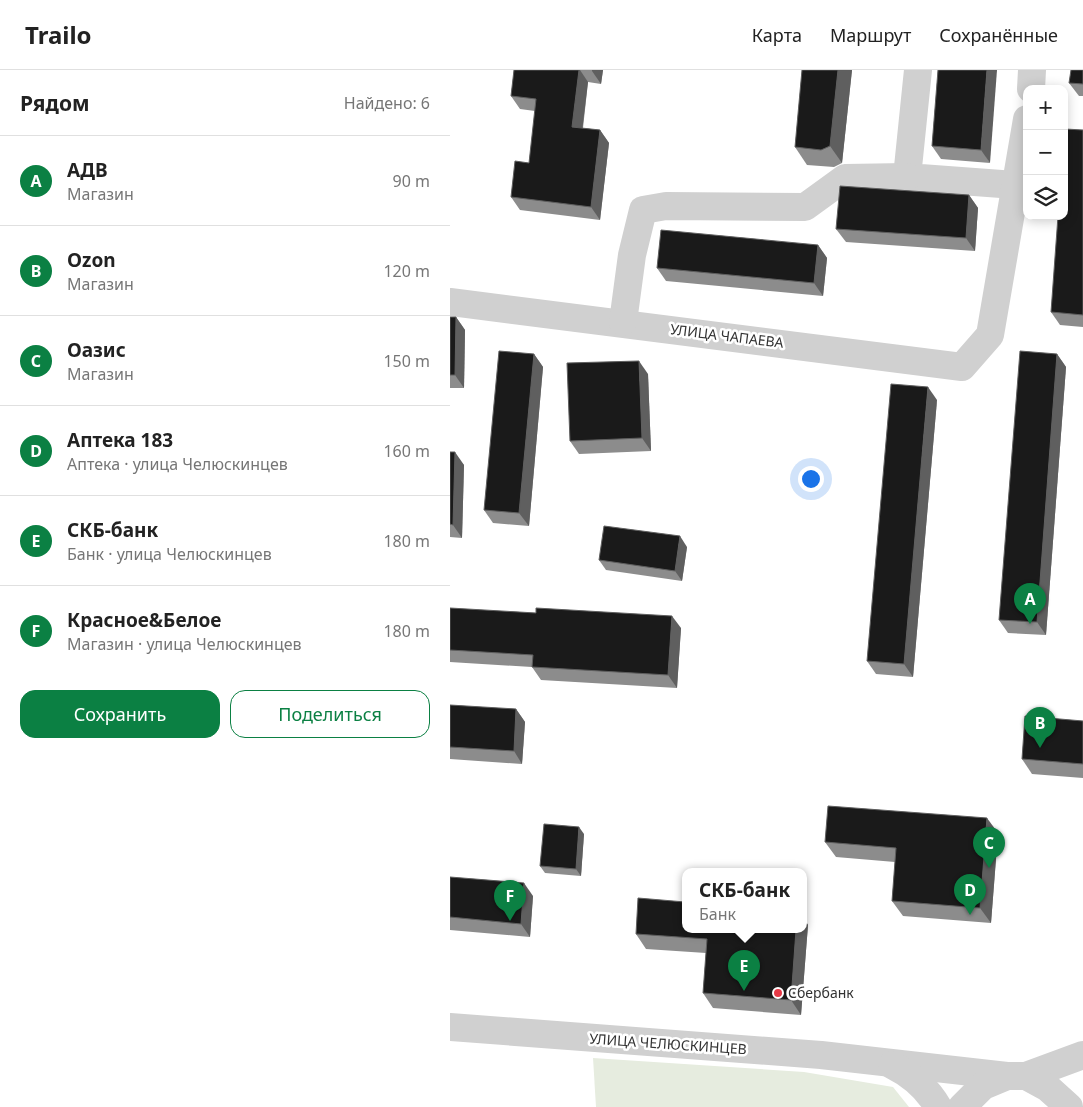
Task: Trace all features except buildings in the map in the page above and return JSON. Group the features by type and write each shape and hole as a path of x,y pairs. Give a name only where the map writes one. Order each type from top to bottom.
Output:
{"street":[{"path":"907,177 918,70"},
{"path":"1031,85 1032,70"},
{"path":"623,322 632,255 643,210 666,206 805,207 845,178 907,177 1015,185 1025,130"},
{"name":"УЛИЦА ЧАПАЕВА","path":"450,302 623,322 962,366 990,334 1015,185"},
{"name":"УЛИЦА ЧЕЛЮСКИНЦЕВ","path":"450,1027 886,1062 1016,1076"},
{"path":"962,1107 983,1086 1083,1055"},
{"path":"886,1062 904,1071 928,1090 938,1107"},
{"path":"1016,1076 1048,1088 1069,1107"}],"shaded area":[{"path":"593,1058 804,1072 893,1087 909,1107 596,1107"}],"place":[{"name":"АДВ","path":"1030,624"},
{"name":"Ozon","path":"1040,748"},
{"name":"Оазис","path":"989,868"},
{"name":"Аптека 183","path":"970,915"},
{"name":"Красное&Белое","path":"510,921"},
{"name":"СКБ-банк","path":"744,991"},
{"name":"Сбербанк","path":"778,993"}]}
